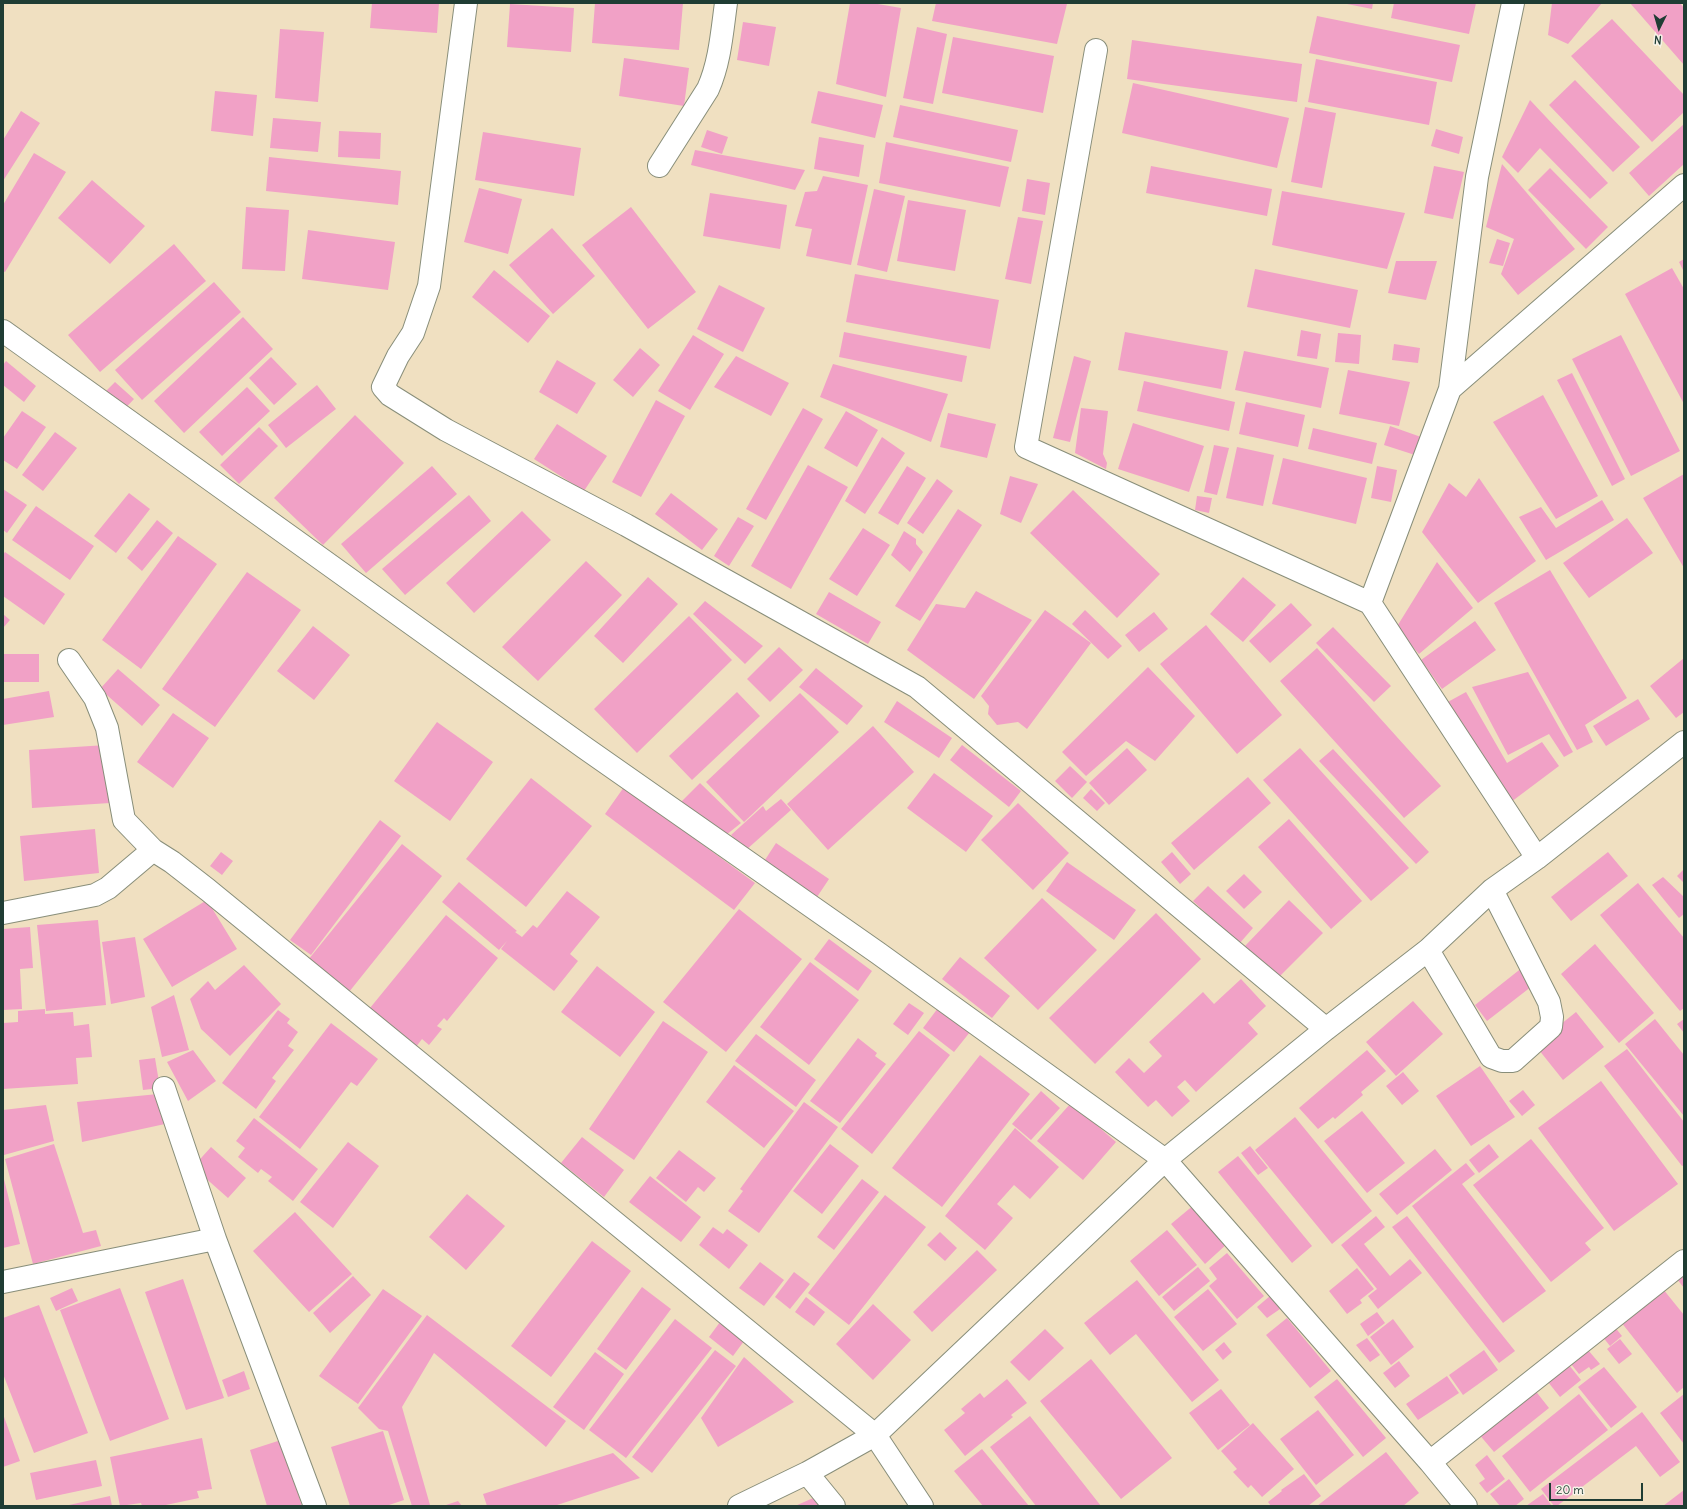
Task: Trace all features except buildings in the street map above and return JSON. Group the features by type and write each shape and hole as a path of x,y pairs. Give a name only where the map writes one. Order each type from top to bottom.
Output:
{"street":[{"path":"466,3 429,286 413,333 398,356 383,388 390,395 446,430 626,525 917,687 1326,1029"},
{"path":"659,166 708,89 714,77 718,62 726,3"},
{"path":"1370,602 1450,389 1478,177 1513,3"},
{"path":"1096,50 1026,448 1370,602 1537,858"},
{"path":"1450,389 1684,185"},
{"path":"3,331 547,720 878,953 1166,1160 1430,1462 1466,1506"},
{"path":"70,660 95,698 108,728 124,820 153,850 172,862 208,890 875,1435 922,1506"},
{"path":"739,1506 806,1473 875,1435 1166,1160 1326,1029 1428,950 1492,890 1537,858 1684,742"},
{"path":"3,913 95,895 108,888 153,850"},
{"path":"1428,950 1492,1057 1502,1061 1513,1061 1551,1027 1552,1017 1549,1002 1492,890"},
{"path":"164,1088 215,1239 315,1506"},
{"path":"3,1282 215,1239"},
{"path":"1430,1462 1684,1261"},
{"path":"806,1473 834,1506"}]}
